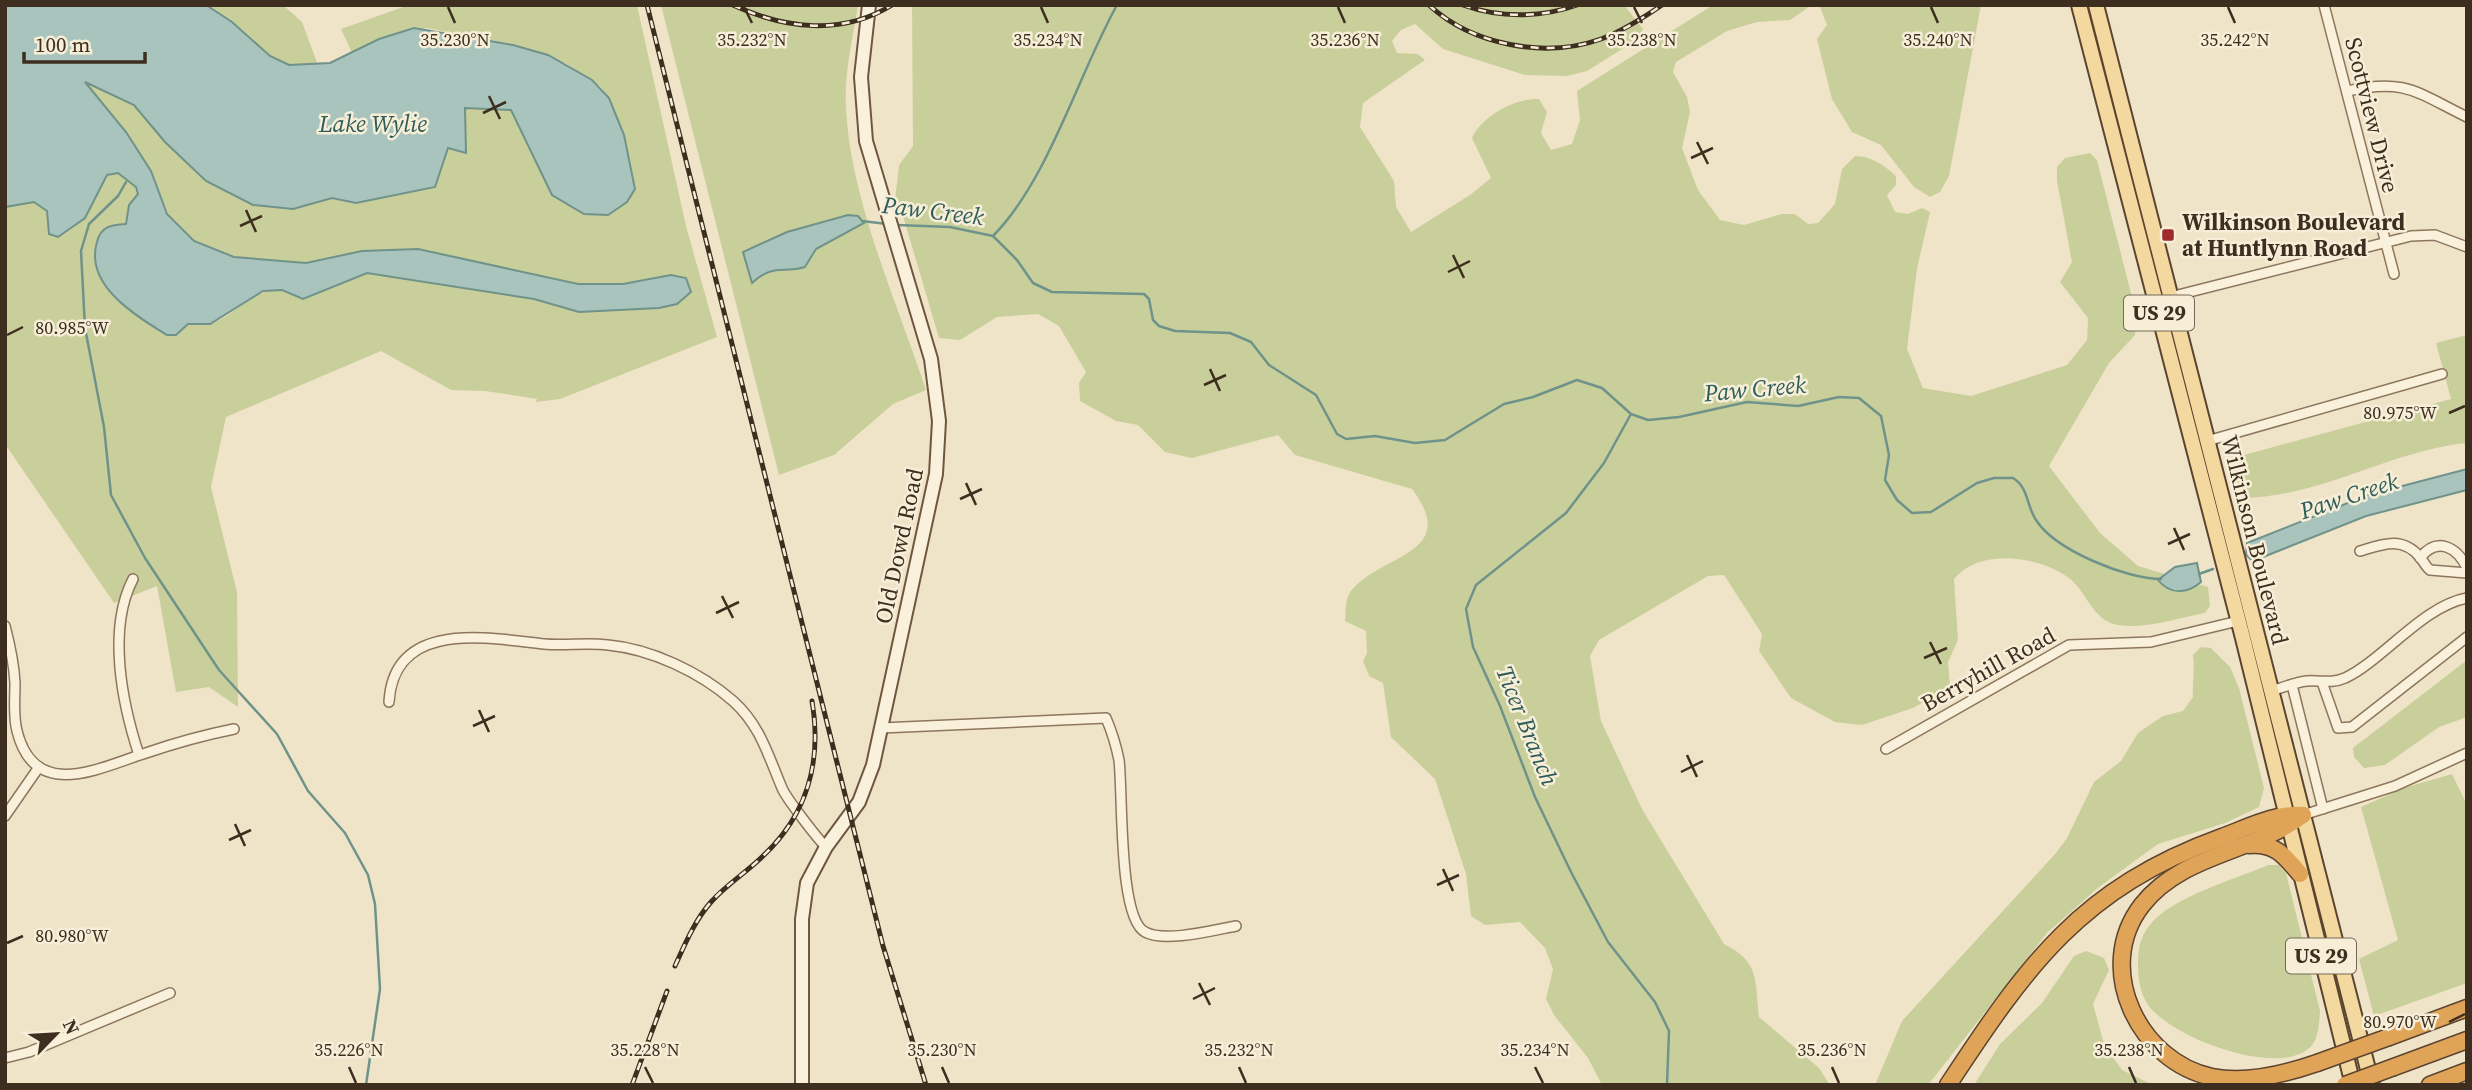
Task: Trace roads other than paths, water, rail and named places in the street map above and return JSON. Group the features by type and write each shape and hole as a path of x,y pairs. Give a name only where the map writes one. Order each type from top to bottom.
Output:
{"highway":[{"path":"1948,1085 2020,978 2051,943 2092,906 2164,861 2303,815"},
{"path":"2286,820 2240,846 2175,875 2139,909 2123,950 2125,992 2132,1014 2145,1035 2167,1056 2194,1071 2228,1079 2310,1065"},
{"path":"2240,846 2268,845 2278,850 2300,874"},
{"path":"2265,1085 2310,1065 2467,1008"},
{"path":"2344,1085 2467,1040"},
{"path":"2430,1085 2467,1071"}],"main road":[{"name":"Wilkinson Boulevard","path":"2079,5 2187,394 2207,441 2372,1085"},
{"name":"Wilkinson Boulevard","path":"2096,5 2170,297 2187,394 2238,621 2353,1085"},
{"path":"2238,621 2247,626 2272,719 2291,768"}],"street":[{"name":"Old Dowd Road","path":"802,1085 803,906 807,883 826,847 865,792 928,516 939,452 934,369 870,157 861,103 869,5"},
{"name":"Scottview Drive","path":"2325,5 2394,274"},
{"path":"2347,91 2376,85 2405,87 2467,117"},
{"path":"2170,297 2384,242 2435,235 2467,247"},
{"path":"2207,441 2442,374"},
{"path":"2360,551 2393,541 2400,542 2430,570 2467,570"},
{"path":"2420,558 2427,550 2443,545 2454,549 2467,570"},
{"path":"133,579 123,597 120,628 124,707 139,755"},
{"path":"2271,691 2306,681 2333,683 2347,677 2412,629 2456,601 2467,598"},
{"name":"Berryhill Road","path":"1886,749 2069,645 2091,642 2151,642 2238,621"},
{"path":"5,626 14,668 18,733 27,753 39,767 58,774 79,775 139,755 234,729"},
{"path":"2322,682 2333,722 2338,728 2352,727 2467,636"},
{"path":"389,702 392,678 404,659 453,638 497,637 548,644 589,643 632,649 696,675 717,688 751,720 782,789 826,847"},
{"path":"2292,685 2323,809"},
{"path":"881,728 1106,718 1119,762 1124,852 1130,907 1135,923 1146,933 1159,936 1236,926"},
{"path":"2303,815 2395,786 2467,753"},
{"path":"5,816 39,767"},
{"path":"5,1058 29,1052 170,993"}],"water":[{"name":"Lake Wylie","path":"5,5 206,5 232,22 270,56 289,65 330,63 379,39 414,28 513,45 548,55 592,80 609,98 624,135 635,189 627,202 608,215 584,214 552,195 511,110 465,108 466,153 448,148 435,187 356,203 332,198 293,209 253,205 206,181 165,142 134,105 85,82 126,132 151,171 167,214 194,241 234,257 306,263 362,251 418,249 578,284 623,284 671,275 686,278 691,292 677,304 659,308 579,312 534,299 367,273 303,299 282,290 263,291 210,324 188,324 176,335 167,335 116,298 98,272 95,258 101,233 111,226 126,224 129,205 138,194 136,187 118,173 107,175 85,218 58,237 49,234 47,211 34,202 5,207"},
{"path":"848,215 858,216 864,223 816,249 805,267 772,271 752,283 743,252 787,232"},
{"path":"2467,469 2467,490 2366,516 2253,561 2246,555 2247,543 2368,495"},
{"path":"2197,563 2201,582 2190,589 2173,590 2158,580 2175,567"}],"waterway":[{"path":"993,236 1031,186 1117,5"},
{"path":"126,182 118,196 89,224 81,251 85,328 104,427 111,495 145,558 219,670 277,734 308,791 345,833 368,875 375,904 380,989 366,1085"},
{"name":"Paw Creek","path":"862,221 887,224"},
{"name":"Paw Creek","path":"897,225 950,227 993,236 1017,260 1033,283 1052,292 1144,294 1149,299 1153,320 1159,326 1175,331 1230,333 1251,342 1269,365 1316,395 1337,434 1346,439 1375,436 1415,443 1445,440 1504,404 1533,397 1577,380 1602,388 1631,414 1648,420 1679,417 1747,402 1798,406 1839,397 1859,398 1881,416 1889,455 1885,480 1897,500 1912,513 1931,512 1977,483 1994,478 2013,478 2025,492 2036,520 2059,542 2092,561 2111,568 2146,578 2161,579"},
{"name":"Ticer Branch","path":"1631,414 1604,463 1566,513 1476,585 1466,609 1473,647 1500,706 1535,797 1571,872 1608,942 1655,1002 1669,1031 1667,1085"},
{"name":"Paw Creek","path":"2199,574 2213,569"}],"railway":[{"path":"647,5 883,946 926,1085"},
{"path":"733,5 773,19 813,26 853,21 892,5"},
{"path":"1429,5 1466,30 1488,39 1533,48 1557,48 1601,39 1633,24 1662,5"},
{"path":"1463,5 1520,15 1577,5"},
{"path":"675,966 705,909 778,840 801,804 813,765 815,723 812,701"},
{"path":"632,1085 667,991"}],"place":[{"name":"Wilkinson Boulevard at Huntlynn Road","path":"2168,235"}]}
